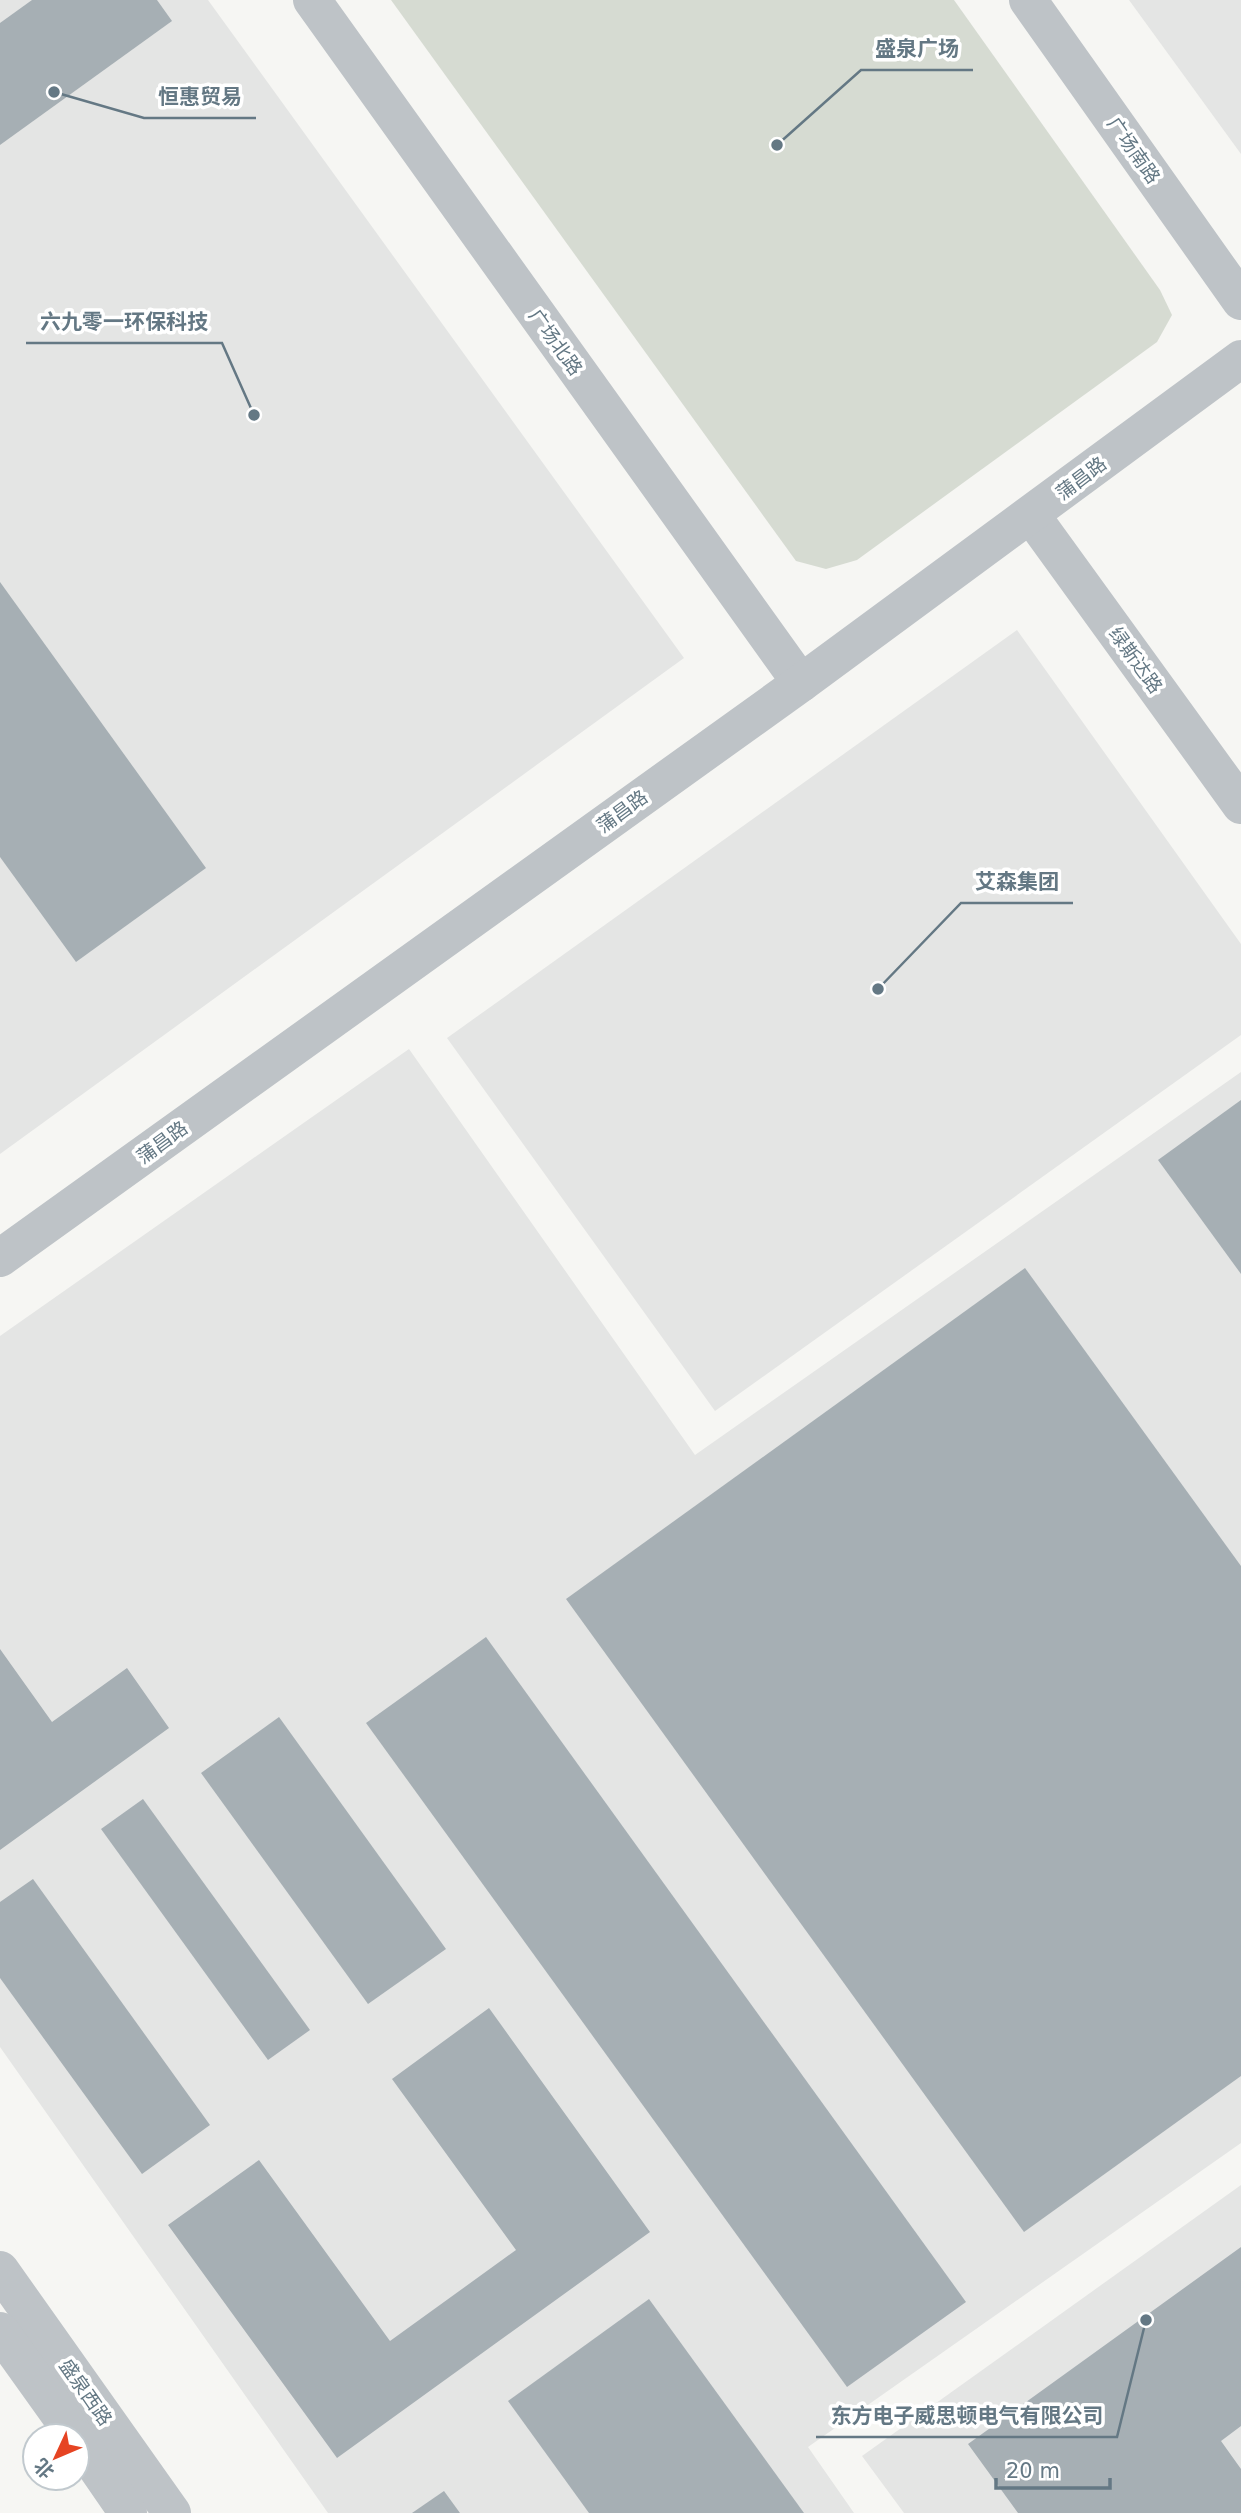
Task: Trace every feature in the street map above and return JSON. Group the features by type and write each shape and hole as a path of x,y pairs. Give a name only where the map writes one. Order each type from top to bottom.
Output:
{"street":[{"name":"广场北路","path":"312,0 801,683"},
{"name":"广场南路","path":"1028,0 1241,301"},
{"name":"蒲昌路","path":"0,1258 801,683 1241,359"},
{"name":"绿斯达路","path":"1031,514 1241,805"},
{"name":"盛泉西路","path":"0,2270 172,2513"},
{"name":"盛泉西路","path":"0,2331 65,2422"},
{"name":"盛泉西路","path":"91,2460 128,2513"}],"shaded area":[{"path":"0,0 208,0 684,658 0,1154"},
{"path":"391,0 954,0 1160,290 1172,315 1157,342 857,560 826,569 796,561"},
{"path":"1129,0 1241,0 1241,154"},
{"path":"1017,630 1241,944 1241,1035 715,1411 447,1038"},
{"path":"409,1049 695,1455 1241,1072 1241,2143 808,2447 854,2513 328,2513 0,2047 0,1336"},
{"path":"1241,2185 1241,2513 904,2513 862,2456"}],"building":[{"path":"32,0 157,0 172,21 0,145 0,23"},
{"path":"0,582 206,868 76,962 0,857"},
{"path":"1241,1100 1241,1274 1158,1160"},
{"path":"1025,1268 1241,1566 1241,2076 1024,2232 566,1599"},
{"path":"486,1637 966,2302 847,2387 366,1723"},
{"path":"0,1649 52,1722 127,1668 169,1728 0,1850"},
{"path":"279,1717 446,1949 368,2004 201,1773"},
{"path":"143,1799 310,2030 268,2060 101,1829"},
{"path":"33,1879 210,2125 142,2174 0,1978 0,1902"},
{"path":"489,2008 650,2232 337,2458 168,2225 259,2160 390,2341 516,2250 392,2079"},
{"path":"1241,2247 1241,2426 1221,2441 1241,2469 1241,2513 1018,2513 968,2444"},
{"path":"649,2299 804,2513 589,2513 508,2401"},
{"path":"444,2491 460,2513 412,2513"}],"place":[{"name":"恒惠贸易","path":"54,92"},
{"name":"盛泉广场","path":"777,145"},
{"name":"六九零一环保科技","path":"254,415"},
{"name":"艾森集团","path":"878,989"},
{"name":"东方电子威思顿电气有限公司","path":"1146,2320"}]}
